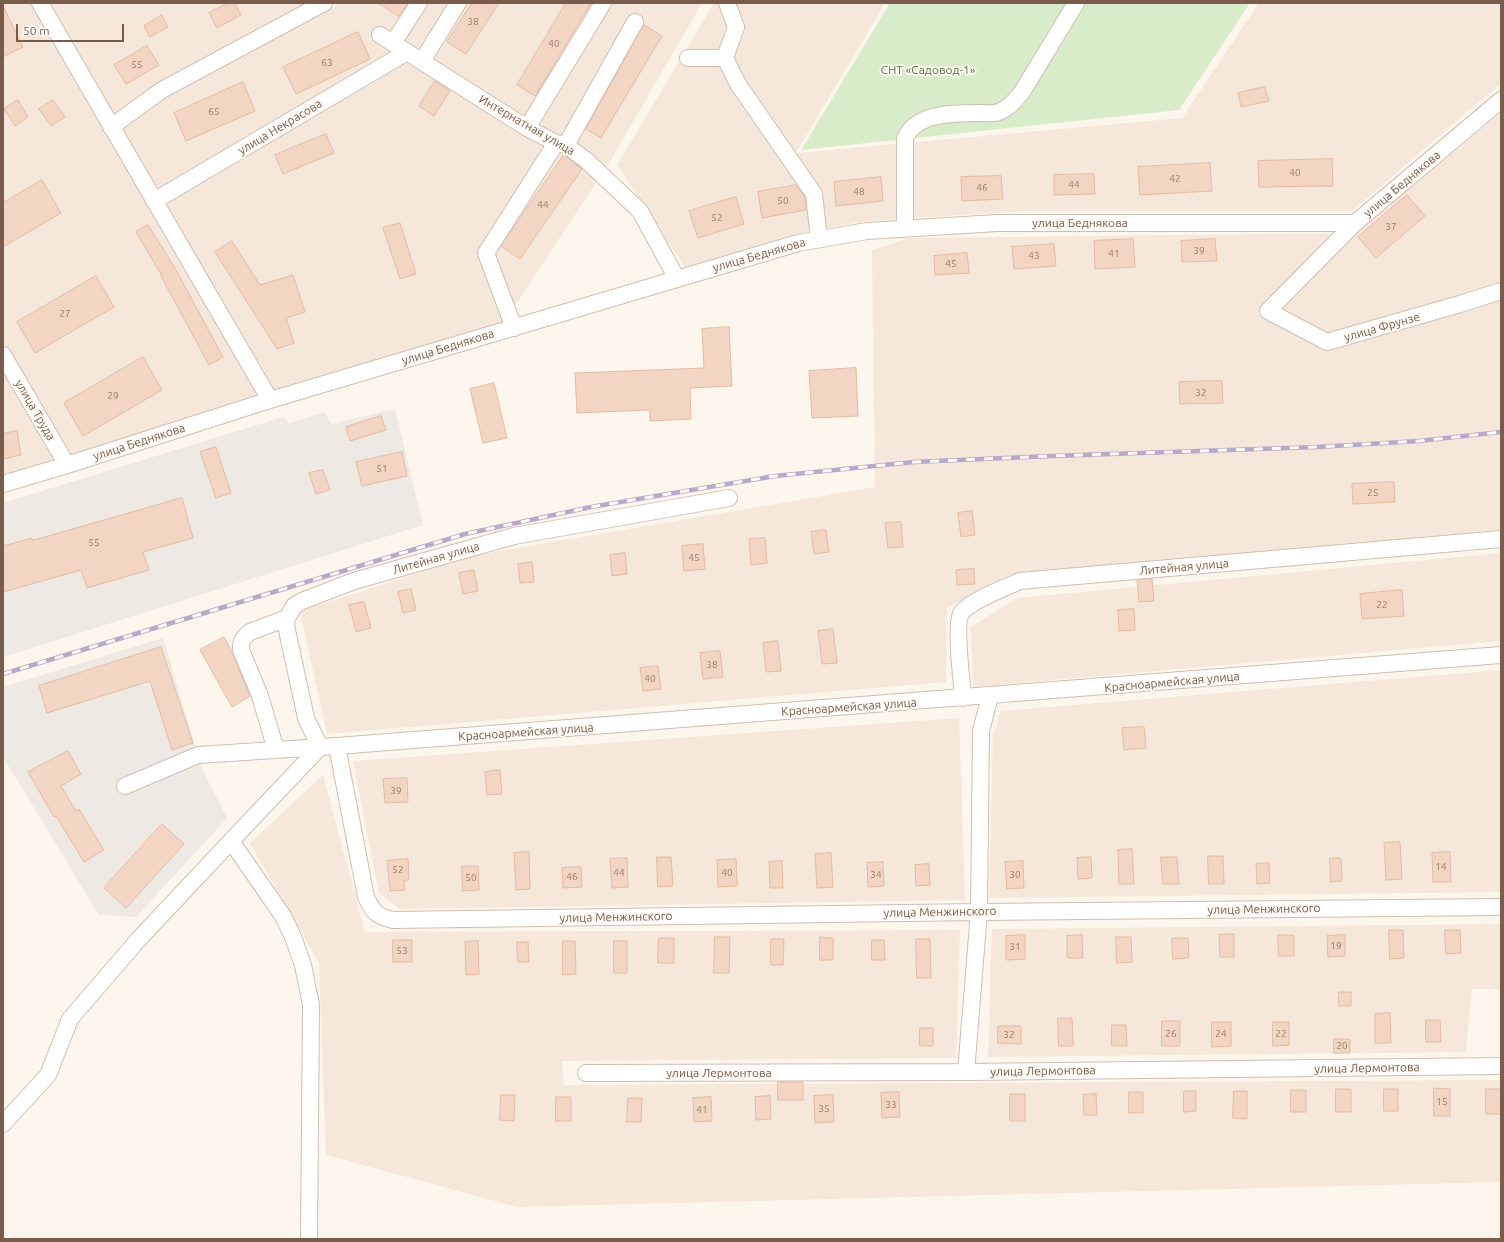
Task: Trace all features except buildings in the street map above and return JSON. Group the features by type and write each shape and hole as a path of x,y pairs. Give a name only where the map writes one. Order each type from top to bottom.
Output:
{"street":[{"path":"40,3 110,127 270,400"},
{"path":"110,127 162,90 324,3"},
{"name":"Интернатная улица","path":"419,3 387,39 527,128 561,144 587,161 640,211 677,279"},
{"path":"422,61 458,3"},
{"path":"527,128 604,3"},
{"path":"727,3 736,27 725,58 738,84 814,194 819,239"},
{"path":"905,229 905,139 908,132 913,126 938,115 996,113 1008,107 1022,92 1076,3"},
{"path":"514,328 486,253 561,144 635,22"},
{"name":"улица Некрасова","path":"154,201 407,52"},
{"path":"688,58 725,58"},
{"name":"улица Беднякова","path":"3,484 270,400 798,243 867,231 997,223 1356,223 1501,100"},
{"name":"улица Фрунзе","path":"1356,223 1268,311 1327,342 1501,291"},
{"name":"улица Труда","path":"3,355 67,465"},
{"name":"Литейная улица","path":"287,618 294,606 302,601 354,581 514,536 729,498"},
{"name":"Литейная улица","path":"963,698 958,625 961,613 973,604 1020,582 1501,539"},
{"path":"3,1124 48,1075 70,1019 138,940 231,840 320,748 306,718 286,625 287,618 250,632 245,635 241,645 241,650 260,696 276,750"},
{"name":"Красноармейская улица","path":"125,786 198,755 320,748 1501,655"},
{"path":"966,1072 979,912 981,731 990,696"},
{"name":"улица Менжинского","path":"337,746 366,897 372,909 380,917 393,920 1501,907"},
{"path":"231,840 283,916 293,937 303,965 310,998 309,1239"},
{"name":"улица Лермонтова","path":"586,1073 966,1072 1501,1066"}],"shaded area":[{"path":"3,3 35,3 261,395 69,456 3,342"},
{"path":"45,3 308,3 111,119"},
{"path":"339,3 702,3 608,165 504,322 271,392 118,128 166,95"},
{"path":"714,3 885,3 796,153 1182,118 1259,3 1501,3 1501,83 1352,211 1024,211 866,221 795,234 685,268 617,165"},
{"path":"1501,113 1501,530 1014,575 947,608 946,682 327,734 300,611 471,556 875,487 872,250 909,238 1356,233"},
{"path":"3,365 59,461 3,478"},
{"path":"395,409 423,525 3,657 3,503 283,417 289,423 325,412 331,424"},
{"path":"1501,553 1501,641 973,687 971,627 1017,598"},
{"path":"163,638 202,769 227,818 136,917 99,915 3,757 3,687"},
{"path":"1501,670 1501,892 989,898 993,735 1001,711"},
{"path":"959,718 965,900 399,909 379,893 353,761"},
{"path":"323,775 365,932 960,930 956,1058 562,1061 564,1085 1501,1080 1501,1182 517,1207 326,1155 319,963 250,843"},
{"path":"1501,924 1501,989 1472,989 1466,1052 988,1057 992,929"}],"green space":[{"name":"СНТ «Садовод-1»","path":"890,3 1250,3 1179,110 801,150"}],"railway":[{"path":"3,674 465,534 591,507 775,476 914,462 1317,447 1419,441 1501,432"}]}
